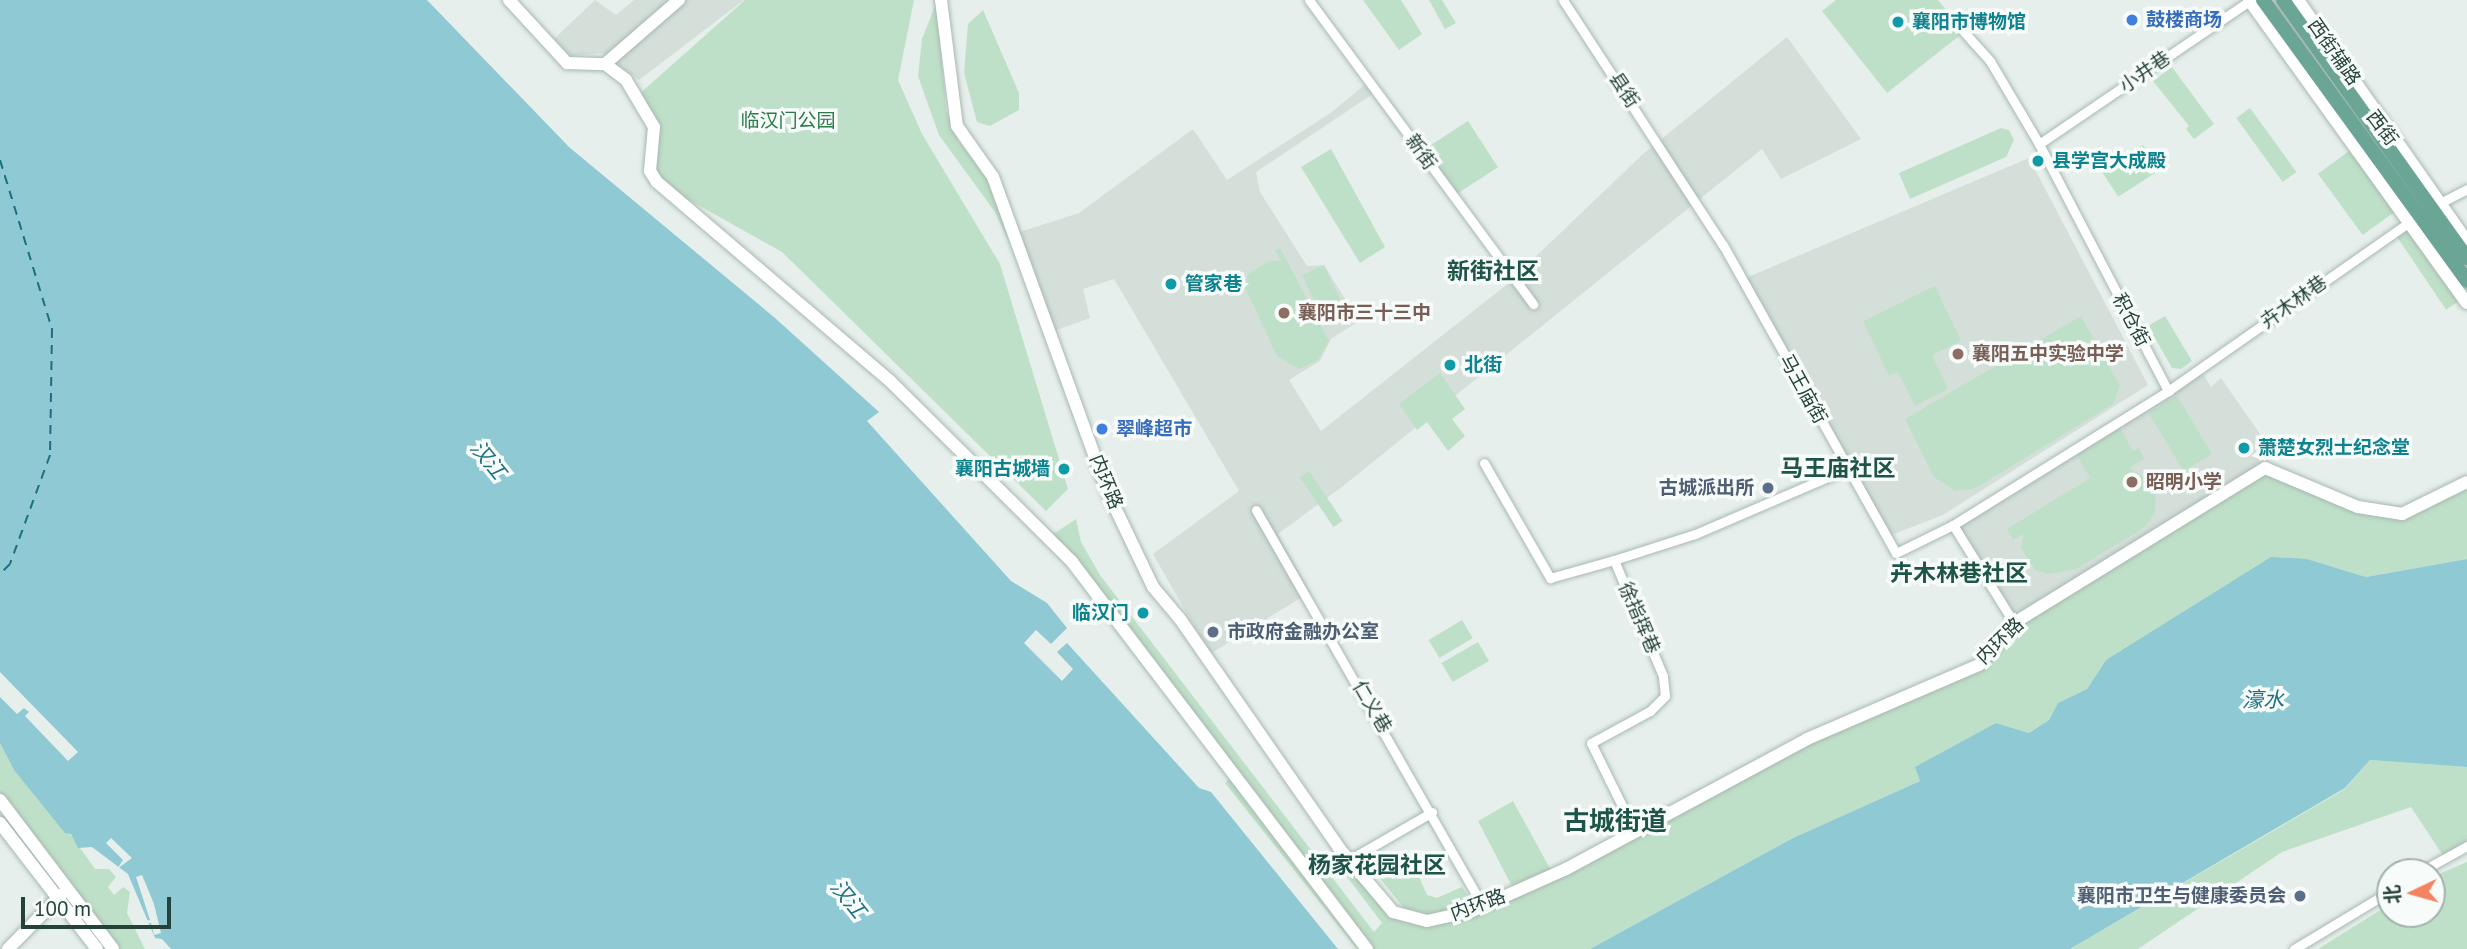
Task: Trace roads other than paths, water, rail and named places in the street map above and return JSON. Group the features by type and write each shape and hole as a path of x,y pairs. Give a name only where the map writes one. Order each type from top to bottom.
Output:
{"main road":[{"name":"西街","path":"2263,0 2426,211 2467,258"},
{"name":"西街","path":"2283,0 2426,211 2467,281"}],"street":[{"path":"509,0 567,63 605,64 626,80 651,118 650,171 657,182 890,381 1072,562 1367,949"},
{"path":"605,64 679,0"},
{"name":"内环路","path":"941,0 957,126 993,177 1109,495 1153,587 1180,619 1349,860 1394,912 1427,921 1483,906 1635,832 1807,739 1979,665 2014,623 2265,468 2357,507 2402,514 2467,482"},
{"name":"新街","path":"1309,0 1533,303"},
{"name":"县街","path":"1563,0 1684,181"},
{"path":"2250,0 2426,211 2467,303"},
{"name":"小井巷","path":"2039,144 2250,0"},
{"name":"西街辅路","path":"2298,0 2426,211 2467,241"},
{"name":"积仓街","path":"1964,32 1990,61 2039,144 2168,391"},
{"name":"马王庙街","path":"1684,181 1896,553 1953,525"},
{"name":"卉木林巷","path":"2168,391 2426,211 2467,189"},
{"path":"2014,623 1953,525 2168,391"},
{"path":"1484,463 1549,579 1614,560"},
{"name":"徐指挥巷","path":"1635,832 1591,743 1650,711 1665,696 1663,676 1614,560 1695,534 1847,469"},
{"name":"仁义巷","path":"1256,510 1432,812 1483,906"},
{"path":"0,800 66,891 113,949"},
{"path":"1349,860 1432,812"},
{"path":"0,823 55,900 97,949"},
{"path":"2445,858 2467,846"},
{"path":"8,949 66,891"},
{"path":"2294,949 2376,899"}],"water":[{"name":"汉江","path":"0,0 427,0 569,147 775,318 879,412 867,421 1011,581 1047,603 1067,628 1051,644 1036,630 1024,643 1062,681 1073,669 1057,652 1067,643 1199,788 1211,792 1338,949 171,949 162,939 155,938 128,874 92,847 78,848 71,834 65,833 14,770 0,743"},
{"name":"濠水","path":"2271,557 2307,559 2366,577 2467,559 2467,767 2370,760 2345,788 2070,949 1590,949 1793,838 1920,781 1915,767 1996,723 2029,733 2049,720 2058,703 2087,689 2106,660"}],"place":[{"name":"鼓楼商场","path":"2132,20"},
{"name":"襄阳市博物馆","path":"1898,22"},
{"name":"县学宫大成殿","path":"2038,161"},
{"name":"管家巷","path":"1171,284"},
{"name":"襄阳市三十三中","path":"1284,313"},
{"name":"襄阳五中实验中学","path":"1958,354"},
{"name":"北街","path":"1450,365"},
{"name":"翠峰超市","path":"1102,429"},
{"name":"萧楚女烈士纪念堂","path":"2244,448"},
{"name":"襄阳古城墙","path":"1064,469"},
{"name":"昭明小学","path":"2132,482"},
{"name":"古城派出所","path":"1768,488"},
{"name":"临汉门","path":"1143,613"},
{"name":"市政府金融办公室","path":"1213,632"},
{"name":"襄阳市卫生与健康委员会","path":"2300,896"}],"district":[{"name":"新街社区","path":"1493,271"},
{"name":"马王庙社区","path":"1838,468"},
{"name":"卉木林巷社区","path":"1959,573"},
{"name":"古城街道","path":"1615,821"},
{"name":"杨家花园社区","path":"1377,865"}],"park label":[{"name":"临汉门公园","path":"788,121"}]}
